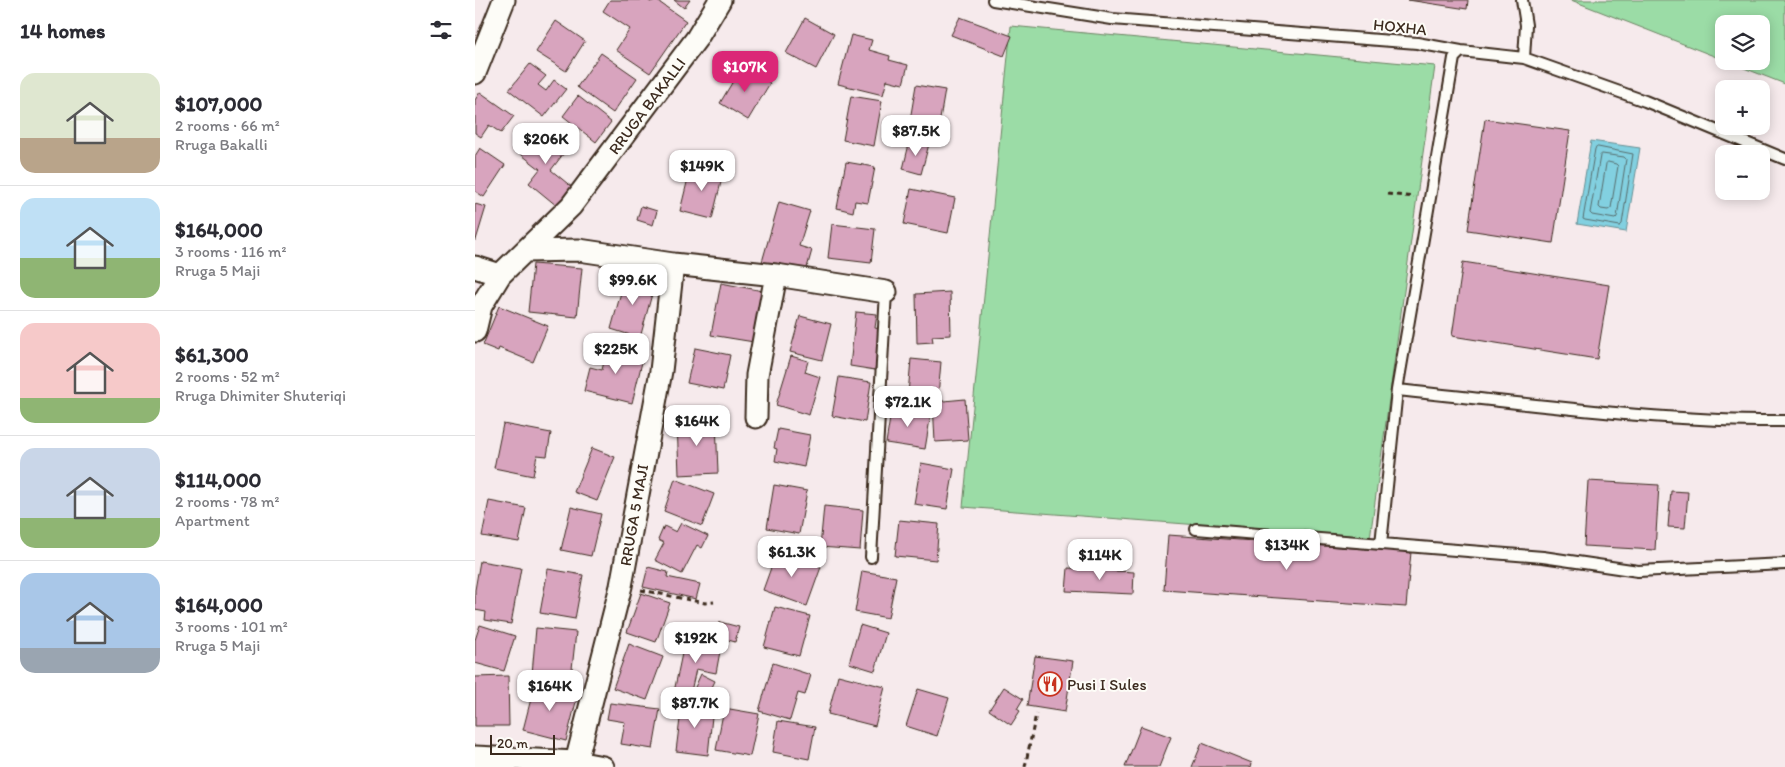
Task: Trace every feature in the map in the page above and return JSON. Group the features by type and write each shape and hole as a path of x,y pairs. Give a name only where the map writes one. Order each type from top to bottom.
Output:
{"street":[{"path":"475,73 504,0"},
{"name":"RRUGA BAKALLI","path":"500,275 571,206 697,38 720,0"},
{"path":"525,251 579,250 673,264 776,275 886,292"},
{"name":"RRUGA 5 MAJI","path":"576,762 621,586 661,371 673,264"},
{"path":"475,267 500,275 481,306 475,332"},
{"path":"756,417 757,375 776,275"},
{"path":"475,757 576,762 603,767"}],"lane":[{"name":"HOXHA","path":"993,0 1112,19 1417,43 1456,53 1524,58 1645,101 1785,159"},
{"path":"1522,0 1526,24 1524,58"},
{"path":"1381,544 1397,390 1456,53"},
{"path":"871,557 886,292"},
{"path":"1397,390 1633,415 1741,421 1785,420"},
{"path":"1196,529 1543,557 1639,571 1785,564"}],"path":[{"path":"1387,194 1430,198"},
{"path":"621,586 705,603 714,602"},
{"path":"1025,767 1036,714"}],"green space":[{"path":"1571,0 1785,0 1785,84 1749,70 1770,70 1770,15 1715,15 1715,56"},
{"path":"1011,26 1435,66 1370,538 963,507"}],"water":[{"path":"1591,141 1640,148 1626,232 1577,224"}],"building":[{"path":"610,0 648,0 650,2 656,0 686,21 650,73 616,50 630,29 603,11"},
{"path":"674,0 690,0 684,8"},
{"path":"1408,0 1468,0 1467,9"},
{"path":"960,17 1012,36 1004,56 951,35"},
{"path":"805,18 834,34 816,69 786,53"},
{"path":"556,21 585,41 566,71 536,52"},
{"path":"851,35 872,40 869,50 890,56 889,60 908,65 903,84 887,80 883,95 838,84"},
{"path":"601,53 637,78 613,113 577,87"},
{"path":"530,64 546,76 538,85 546,91 554,80 566,89 544,117 509,90"},
{"path":"742,66 770,83 748,120 720,103"},
{"path":"916,85 945,90 939,125 910,120"},
{"path":"480,92 514,116 501,133 489,125 481,137 475,133 475,100"},
{"path":"578,96 611,122 596,142 563,116"},
{"path":"851,96 882,101 874,146 843,140"},
{"path":"1485,119 1570,131 1553,243 1468,230"},
{"path":"539,126 567,149 551,170 573,188 557,206 529,183 540,169 518,152"},
{"path":"910,140 929,144 921,174 903,169"},
{"path":"480,148 505,165 484,197 475,191 475,156"},
{"path":"846,162 875,167 868,203 855,201 853,212 837,208"},
{"path":"691,166 723,174 712,219 680,211"},
{"path":"911,189 955,198 948,233 904,224"},
{"path":"779,202 810,211 799,246 812,250 805,275 762,262"},
{"path":"475,204 486,207 476,240 475,240"},
{"path":"641,206 657,211 653,225 637,220"},
{"path":"832,224 875,229 871,263 828,258"},
{"path":"1463,262 1609,285 1597,359 1452,336"},
{"path":"533,264 582,268 577,317 528,312"},
{"path":"626,274 655,283 640,338 611,329"},
{"path":"721,283 763,291 754,342 711,335"},
{"path":"950,292 951,335 932,336 933,342 917,343 916,294"},
{"path":"499,306 548,326 533,362 499,348 498,351 483,345"},
{"path":"856,312 877,314 875,328 880,329 875,370 850,366"},
{"path":"800,316 831,324 822,360 790,352"},
{"path":"608,345 644,354 632,403 584,391 590,367 602,370"},
{"path":"695,348 730,355 723,390 687,383"},
{"path":"791,356 808,361 805,372 820,377 809,415 776,405"},
{"path":"911,359 941,362 938,396 908,394"},
{"path":"839,377 871,382 865,422 832,416"},
{"path":"965,399 968,440 935,442 933,402"},
{"path":"892,406 931,413 925,449 886,443"},
{"path":"716,420 718,473 679,475 677,421"},
{"path":"503,424 551,433 547,456 537,455 533,476 494,468"},
{"path":"778,429 810,435 804,467 775,461 777,449 774,448"},
{"path":"592,448 615,457 597,501 574,492"},
{"path":"921,463 954,469 947,509 914,504"},
{"path":"675,479 714,494 702,526 664,511"},
{"path":"1588,481 1659,485 1655,550 1584,546"},
{"path":"774,485 807,491 799,534 767,528"},
{"path":"1671,491 1688,492 1685,528 1668,527"},
{"path":"489,501 526,508 519,542 482,536"},
{"path":"824,506 863,510 860,550 820,547"},
{"path":"571,507 601,514 591,556 561,550"},
{"path":"899,520 939,524 936,560 895,556"},
{"path":"681,523 708,536 702,548 697,545 682,574 655,560 664,543 658,540 664,526 676,532"},
{"path":"1168,535 1411,552 1406,607 1164,590"},
{"path":"777,551 821,567 807,606 763,590"},
{"path":"480,561 521,568 511,624 485,620 486,612 475,610 475,590"},
{"path":"648,567 668,572 667,577 700,584 696,599 643,587"},
{"path":"1068,568 1134,572 1133,594 1066,591"},
{"path":"548,569 583,575 575,619 540,613"},
{"path":"862,571 896,577 888,618 855,612"},
{"path":"641,593 670,603 656,642 627,632"},
{"path":"775,607 810,616 799,656 764,647"},
{"path":"720,622 739,627 735,642 715,636"},
{"path":"480,625 515,636 504,671 475,663 475,640"},
{"path":"860,625 886,633 875,671 849,663"},
{"path":"536,628 576,632 571,678 532,674"},
{"path":"685,639 721,646 716,673 696,669 690,696 674,692"},
{"path":"629,644 663,657 647,700 613,688"},
{"name":"Pusi I Sules","path":"1035,656 1073,661 1065,712 1027,706"},
{"path":"773,663 811,675 805,695 798,693 790,720 759,711"},
{"path":"701,674 715,681 705,702 691,696"},
{"path":"838,675 885,687 875,726 828,714"},
{"path":"508,676 509,726 475,726 475,677"},
{"path":"535,683 578,694 566,741 523,730"},
{"path":"1004,687 1023,699 1017,709 1020,711 1011,725 989,710"},
{"path":"918,689 949,698 937,736 906,726"},
{"path":"610,703 660,709 653,749 621,744 625,722 607,719"},
{"path":"682,703 713,707 708,755 676,751"},
{"path":"724,708 759,714 750,756 716,750"},
{"path":"778,721 815,727 809,759 773,752"},
{"path":"1141,726 1171,737 1159,767 1125,767"},
{"path":"1202,743 1252,763 1251,767 1192,767"}],"place":[{"name":"Pusi I Sules","path":"1050,684"}]}
